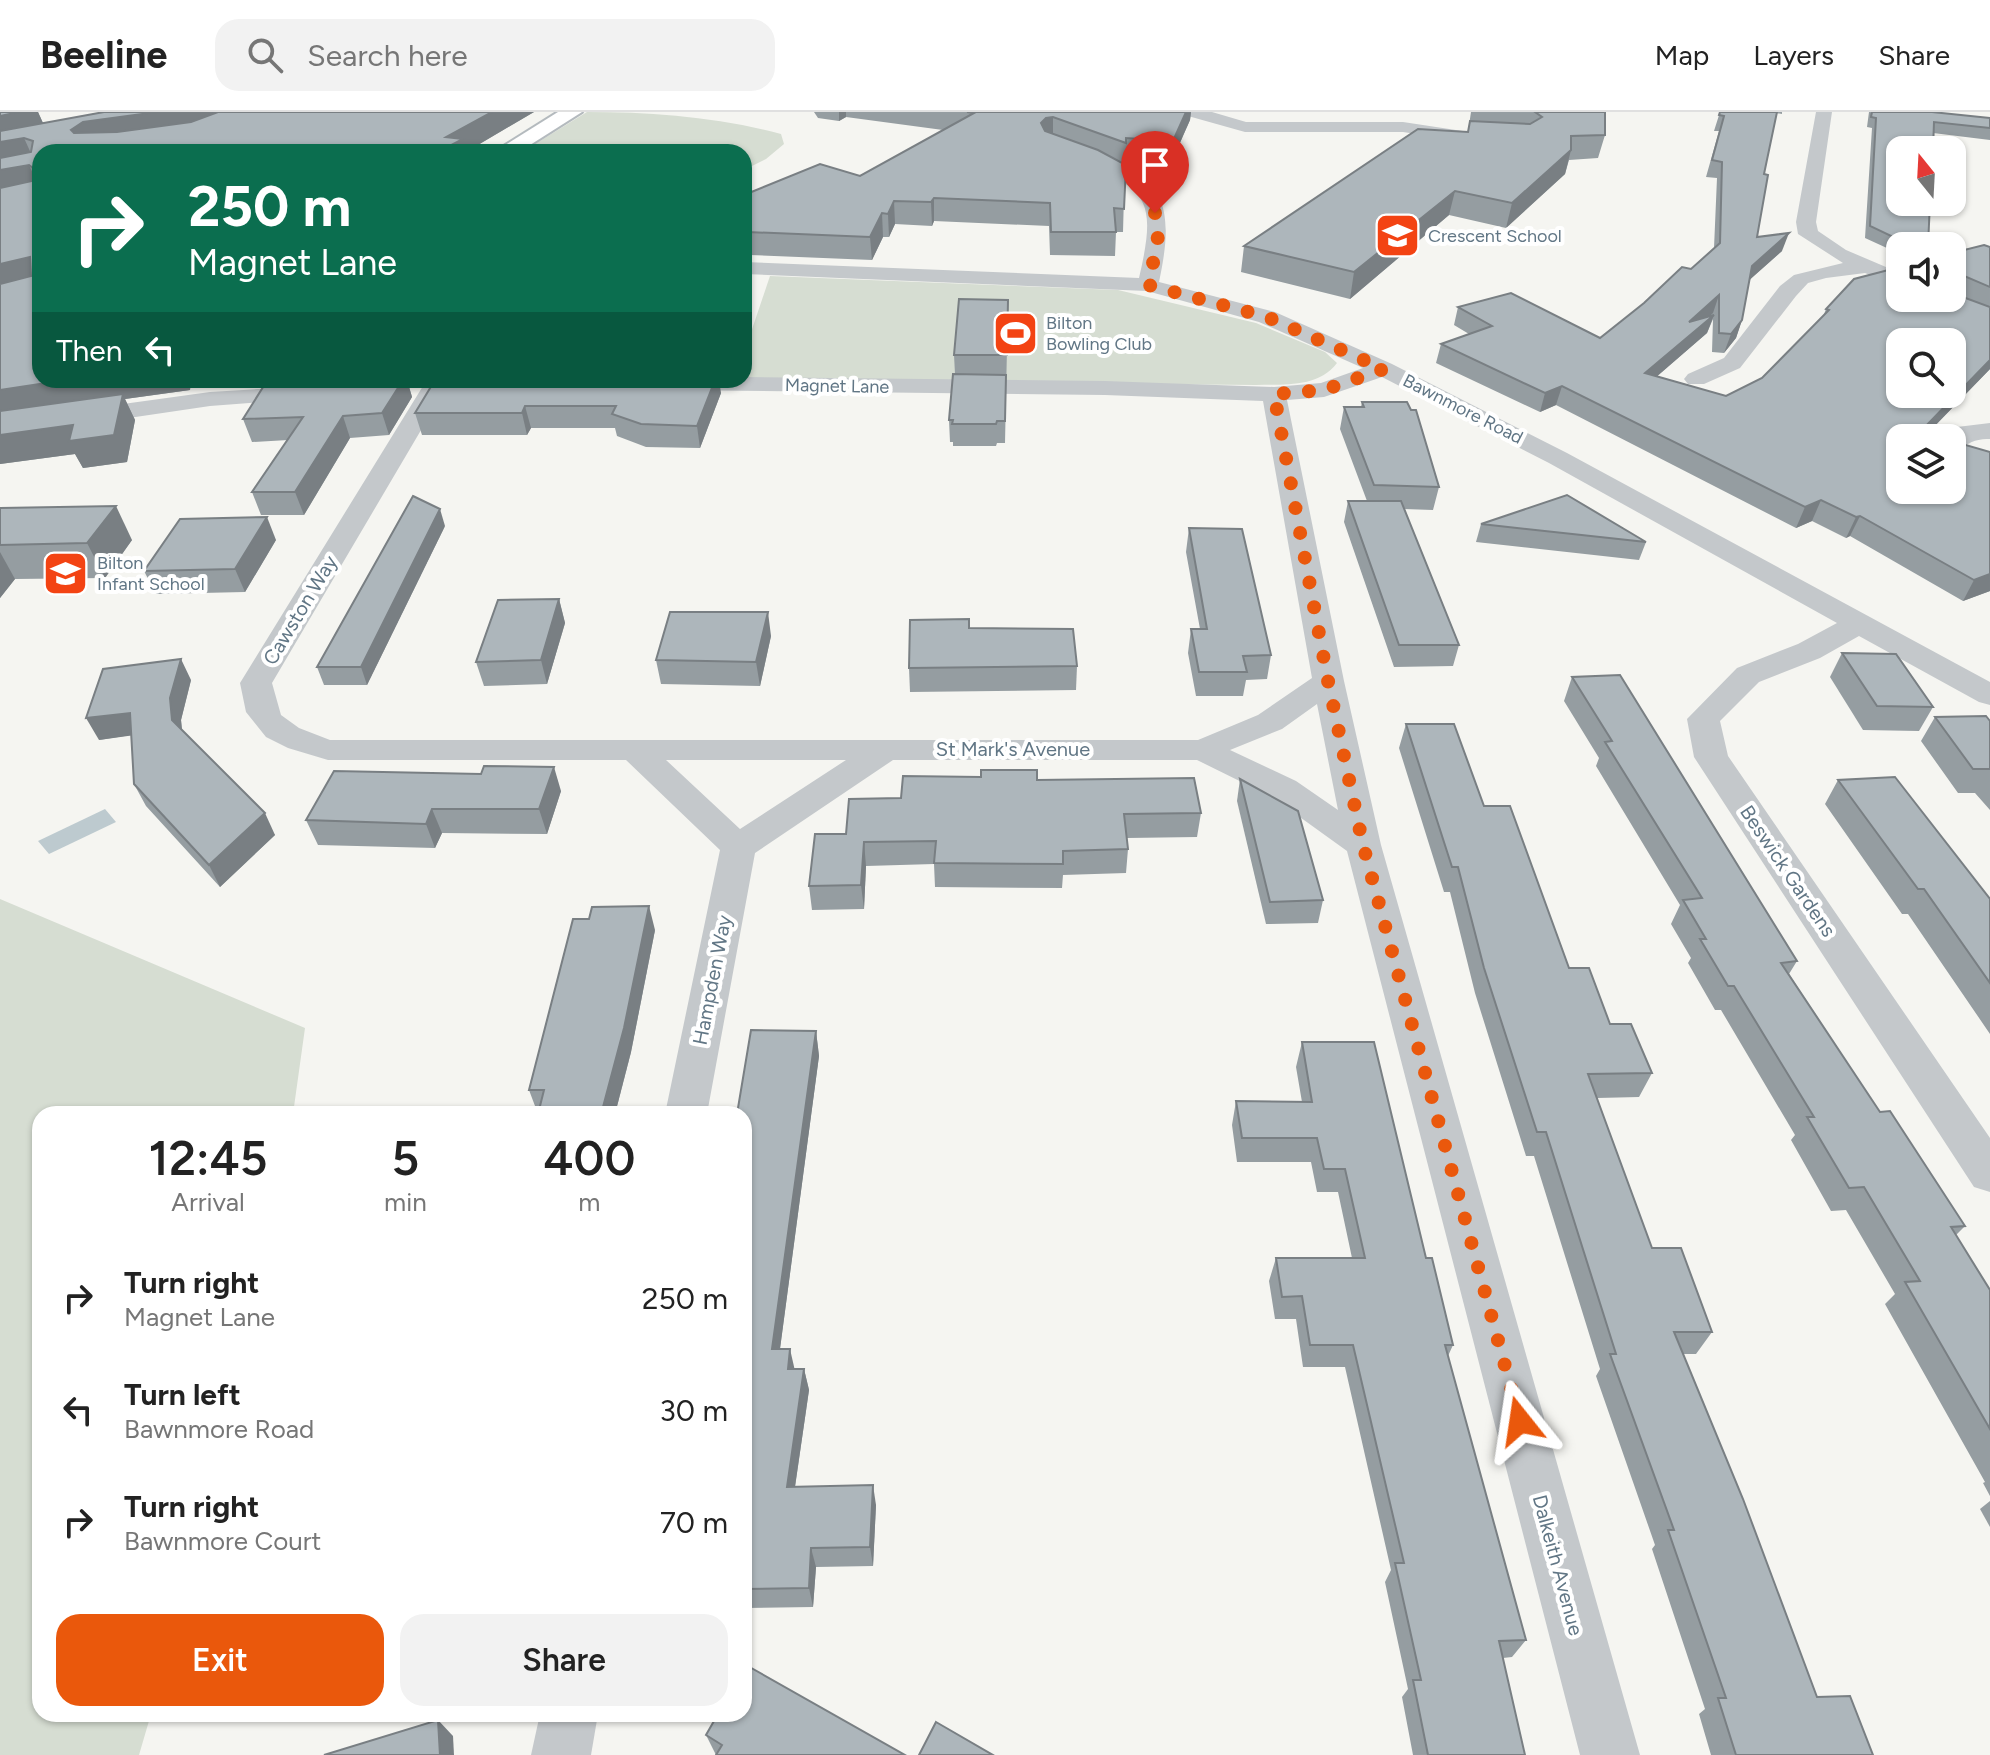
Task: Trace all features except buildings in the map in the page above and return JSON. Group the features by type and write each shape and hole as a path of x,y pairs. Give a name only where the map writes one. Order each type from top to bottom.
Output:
{"main road":[{"path":"518,144 572,112"}],"street":[{"path":"1194,112 1245,127 1403,127 1494,138"},
{"path":"1824,112 1806,222 1808,234 1886,275"},
{"path":"1052,146 1124,173 1146,188 1155,213 1158,241 1148,285"},
{"path":"1696,379 1732,363 1788,291 1801,279 1823,272 1866,267"},
{"name":"Bawnmore Road","path":"752,268 1148,285 1267,317 1384,369 1558,458 1862,622 1990,695"},
{"name":"Magnet Lane","path":"752,384 1105,388 1274,394 1324,390 1384,369"},
{"name":"Cawston Way","path":"434,388 256,683 257,700 265,720 288,738 328,750 635,750"},
{"path":"0,429 210,399 329,392"},
{"name":"Dalkeith Avenue","path":"1274,394 1328,681 1363,845 1610,1755"},
{"path":"1966,432 1990,430"},
{"path":"1966,449 1990,457"},
{"name":"Beswick Gardens","path":"1862,622 1809,651 1748,675 1703,719 1711,757 1990,1174"},
{"path":"1202,750 1270,722 1328,681"},
{"path":"635,750 738,847 889,748"},
{"name":"St Mark's Avenue","path":"635,750 1202,750 1284,789 1363,845"},
{"name":"Hampden Way","path":"688,1106 738,847"},
{"path":"561,1755 567,1722"}],"shaded area":[{"path":"587,112 660,114 734,123 781,134 784,144 752,166 752,144 535,144"},
{"name":"Bilton Bowling Club","path":"770,276 1118,290 1256,323 1325,352 1337,363 1311,381 1278,385 752,380 752,329"},
{"path":"105,809 116,822 49,854 38,841"},
{"path":"0,899 305,1028 294,1106 32,1106 32,1722 149,1722 139,1755 0,1755"}],"place":[{"name":"Crescent School","path":"1397,236"},
{"name":"Bilton Bowling Club","path":"1015,333"},
{"name":"Bilton Infant School","path":"66,573"}],"route":[{"path":"1155,213 1158,241 1148,285 1267,317 1384,369 1324,390 1274,394 1328,681 1363,845 1520,1421"}]}
